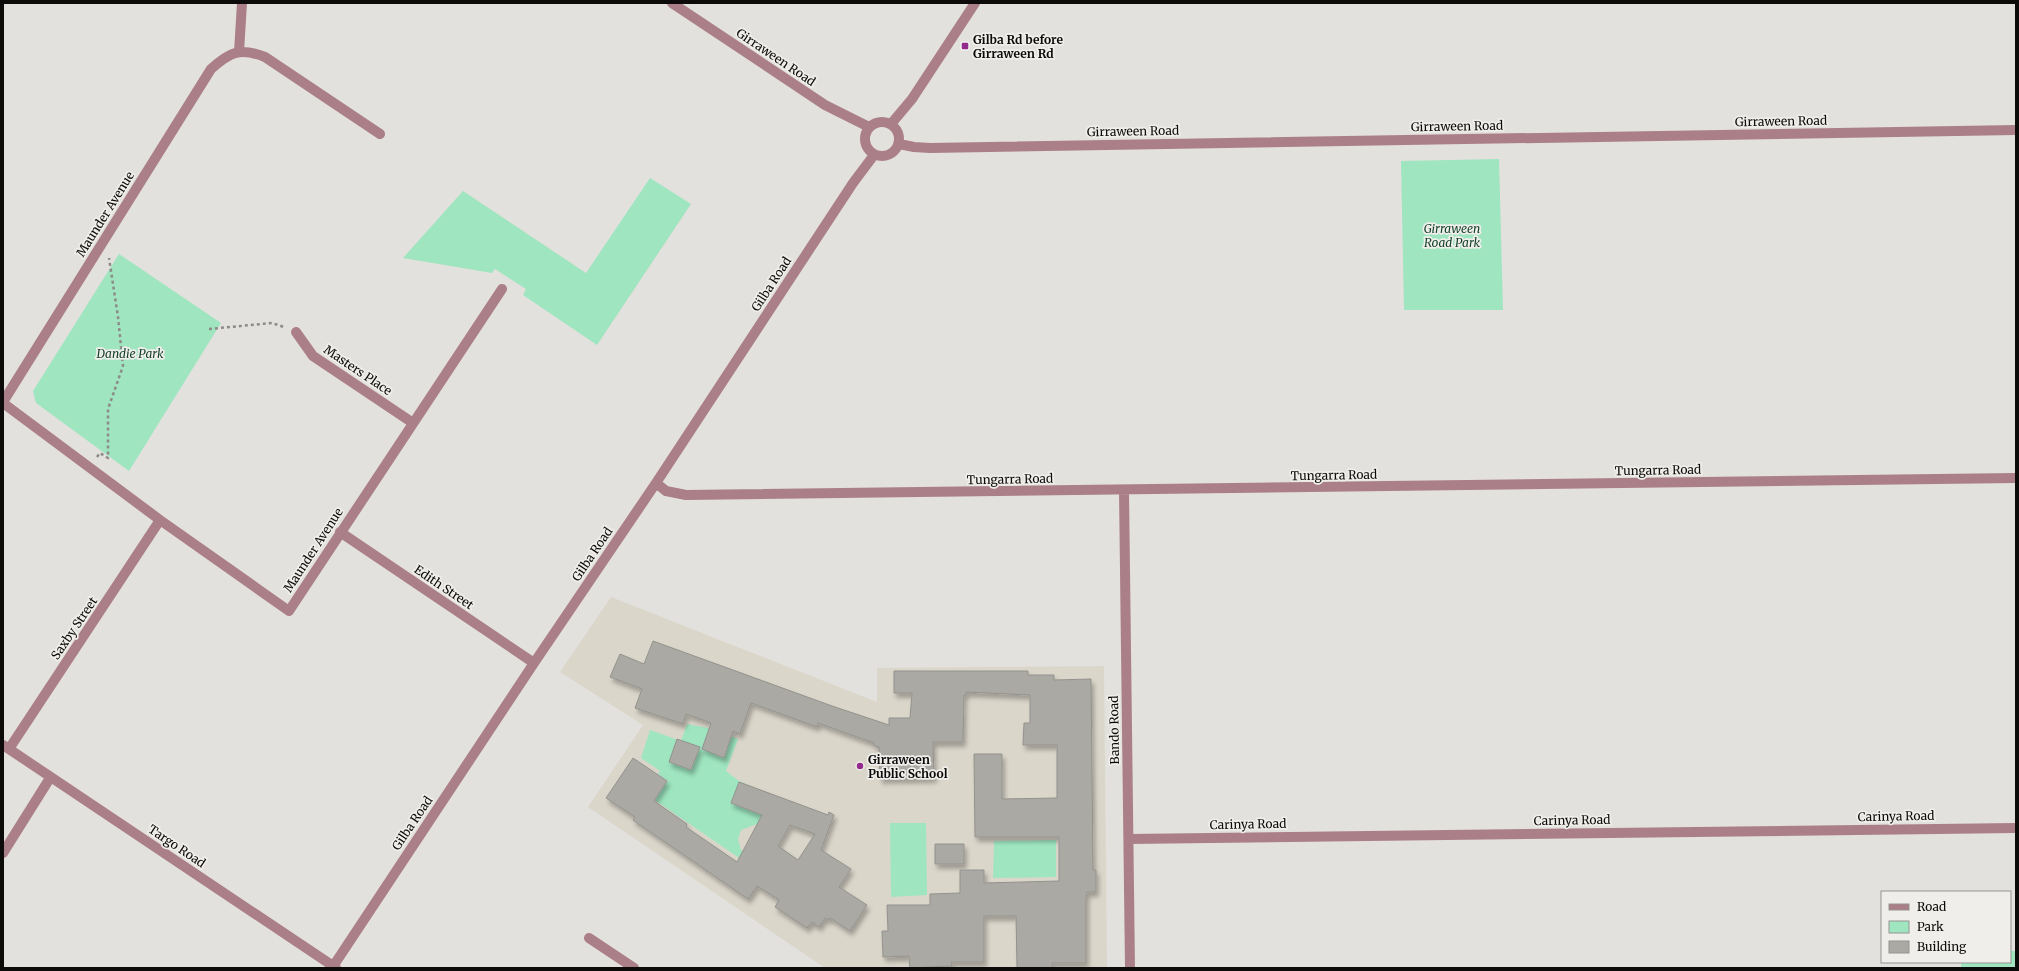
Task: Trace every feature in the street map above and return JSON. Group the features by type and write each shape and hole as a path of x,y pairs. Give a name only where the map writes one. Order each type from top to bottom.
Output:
{"street":[{"path":"242,3 239,52 252,52 265,57 380,134"},
{"name":"Girraween Road","path":"672,3 825,105 869,127"},
{"path":"892,124 912,99 975,3"},
{"name":"Maunder Avenue","path":"239,52 227,55 211,69 3,402 160,520 290,611 340,532 502,289"},
{"path":"877,122 892,124 898,133 899,144 893,153 879,156 874,155 866,148 864,137 869,127 877,122"},
{"name":"Girraween Road","path":"899,144 914,148 930,148 2016,130"},
{"name":"Gilba Road","path":"334,967 534,663 656,483 853,183 874,155"},
{"name":"Masters Place","path":"296,332 313,356 413,423"},
{"name":"Tungarra Road","path":"656,483 666,491 686,495 1124,491 2016,478"},
{"name":"Bando Road","path":"1124,491 1130,968"},
{"name":"Saxby Street","path":"6,747 160,520"},
{"name":"Edith Street","path":"340,532 534,663"},
{"name":"Targo Road","path":"6,747 50,778 334,967"},
{"path":"3,853 50,778"},
{"name":"Carinya Road","path":"1129,839 2016,828"},
{"path":"590,938 634,968"}],"path":[{"path":"89,467 100,452 108,458 108,409 122,366 118,317 105,238"},
{"path":"209,328 272,323 296,332"}],"shaded area":[{"name":"Girraween Public School","path":"611,597 877,702 877,668 1104,666 1107,968 825,968 588,807 643,725 560,672"}],"green space":[{"name":"Girraween Road Park","path":"1499,159 1503,310 1404,310 1401,161"},
{"path":"650,178 691,204 597,345 523,295 526,289 495,269 492,273 403,258 463,191 586,273"},
{"name":"Dandie Park","path":"119,254 221,323 129,471 36,403 33,391"},
{"path":"687,724 708,728 738,739 726,771 739,781 787,801 762,822 741,830 738,839 741,850 769,864 761,873 646,794 654,781 663,787 668,781 658,774 660,771 641,758 650,730 681,741"},
{"path":"890,823 926,823 927,895 891,897"},
{"path":"1056,840 1056,877 993,878 994,841"},
{"path":"2011,951 2016,951 2016,968 1961,968 1961,963 2011,963"}],"building":[{"path":"653,641 832,706 889,725 889,718 910,718 912,693 894,693 894,671 1028,671 1028,675 1054,675 1054,680 1091,679 1093,870 1096,870 1096,892 1087,892 1086,899 1086,963 1052,963 1052,968 1017,968 1016,916 984,916 984,962 951,962 952,966 910,968 909,956 883,957 882,931 888,931 887,905 930,905 930,894 960,893 960,870 984,870 984,883 1059,881 1059,837 975,837 974,754 1002,754 1002,799 1057,798 1057,745 1023,745 1024,723 1030,723 1030,695 966,692 966,695 964,695 963,742 933,742 934,778 880,779 879,747 873,745 874,743 818,723 817,727 751,703 740,734 733,731 724,758 702,749 711,723 686,714 683,724 635,708 642,689 610,677 620,654 644,664"},
{"path":"677,739 700,747 691,770 669,762"},
{"path":"633,758 667,781 654,801 687,824 686,827 737,862 762,815 731,803 739,782 828,815 829,812 834,815 821,850 851,869 839,887 867,905 850,931 830,918 829,920 825,918 819,927 812,922 807,928 775,907 779,900 757,886 748,899 633,820 635,817 606,798","holes":["790,825 815,834 798,860 778,846"]},
{"path":"935,844 964,844 964,864 935,864"}],"place":[{"name":"Gilba Rd before Girraween Rd","path":"965,46"},
{"name":"Girraween Public School","path":"860,766"}]}
